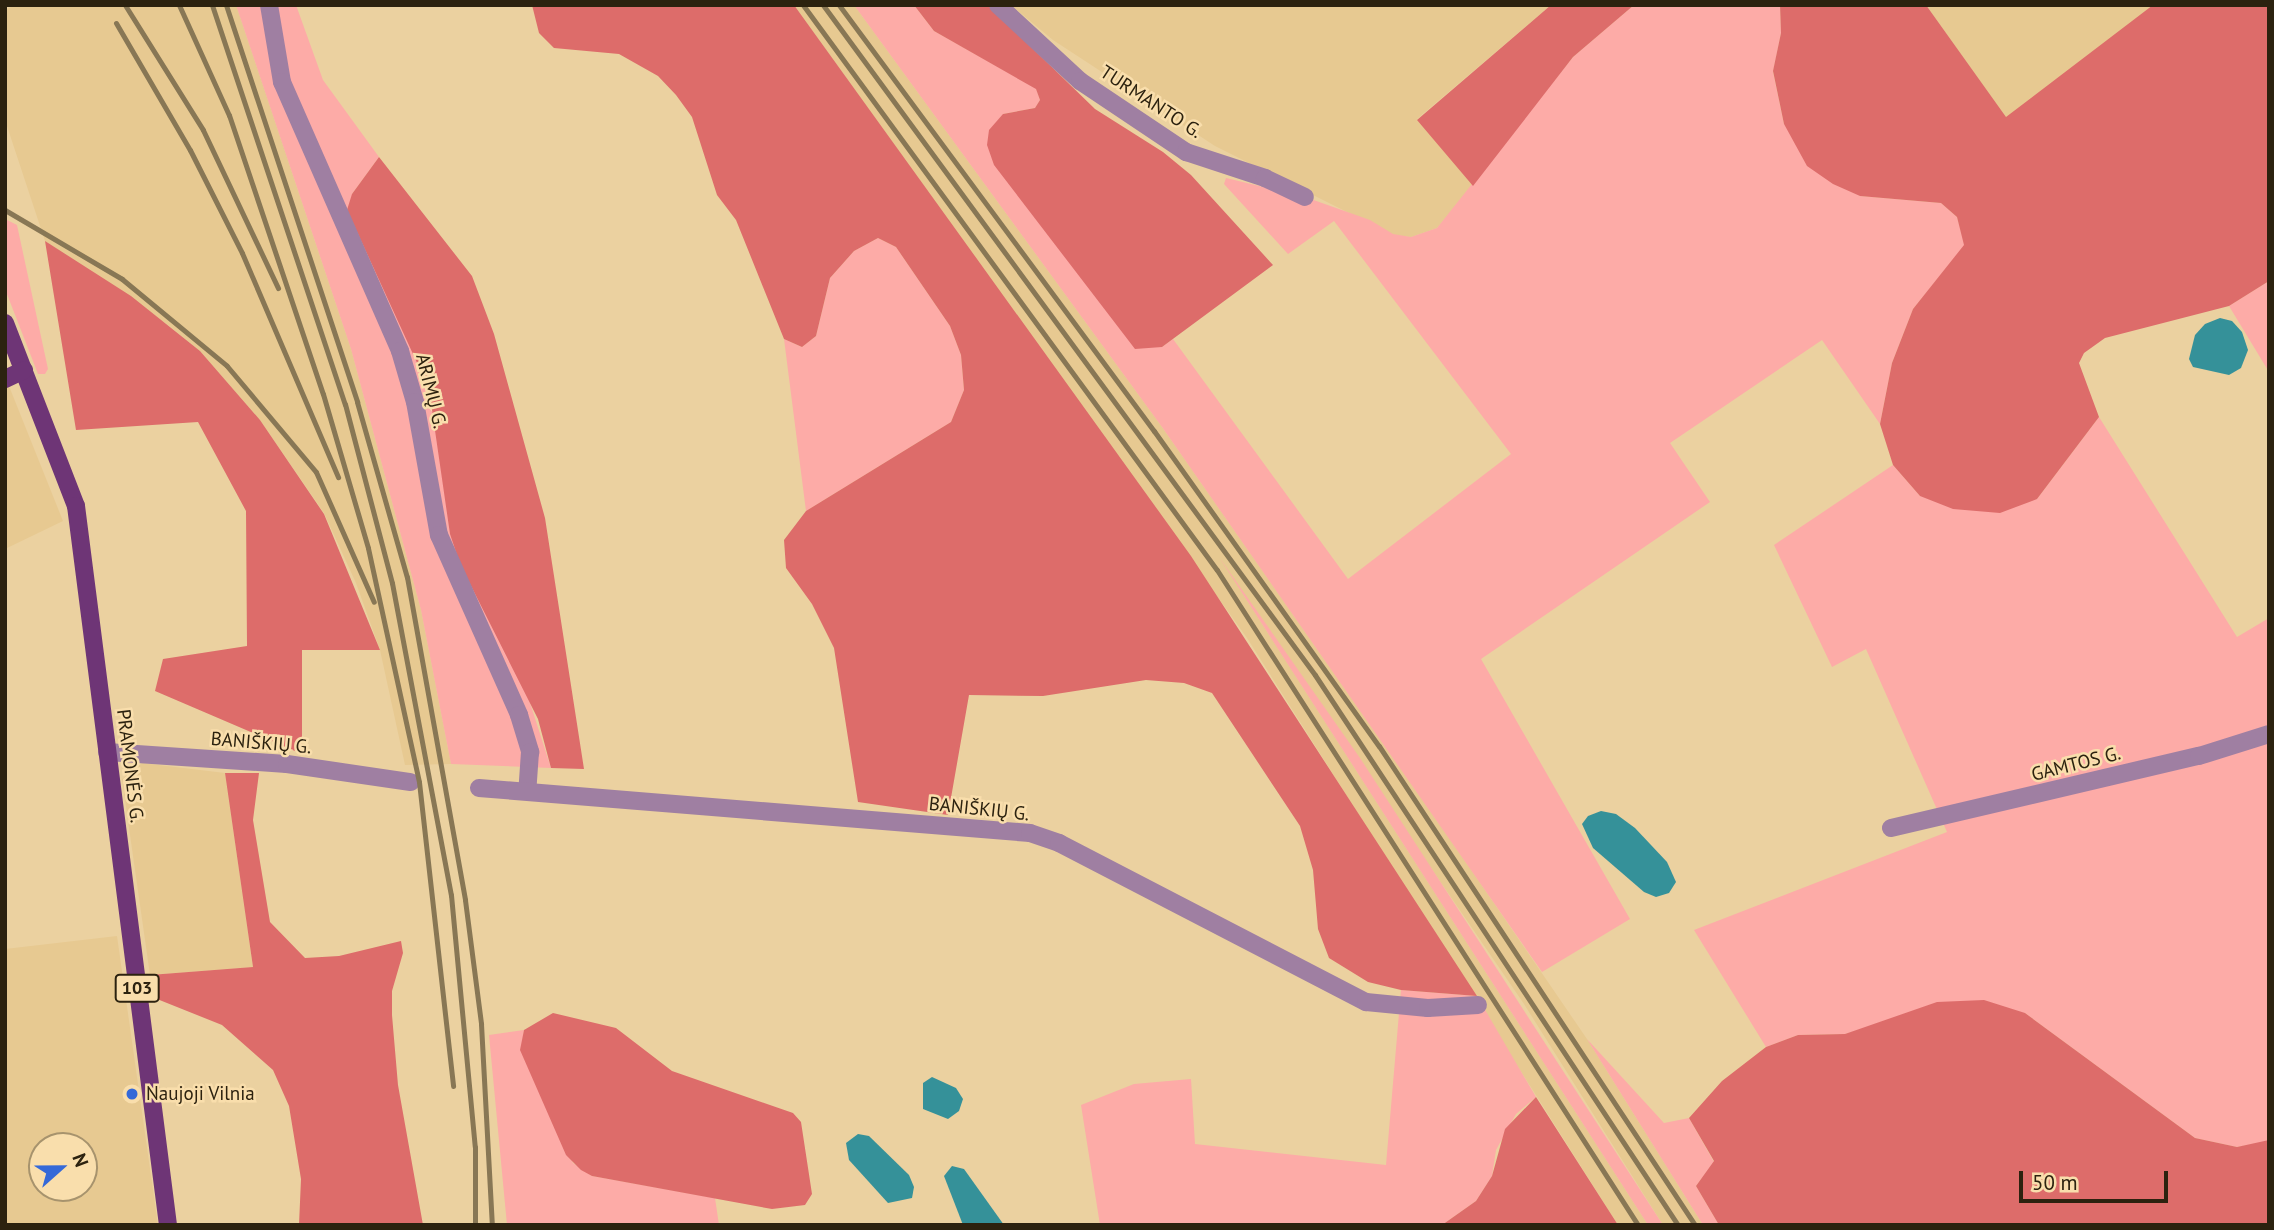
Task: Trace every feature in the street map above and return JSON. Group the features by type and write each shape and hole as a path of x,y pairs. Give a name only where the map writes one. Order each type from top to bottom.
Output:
{"main road":[{"name":"PRAMONĖS G.","path":"5,323 76,506 167,1225"},
{"path":"5,379 24,370"}],"street":[{"name":"ARIMŲ G.","path":"269,5 282,82 400,351 415,402 439,535 519,715 530,752 527,791"},
{"name":"TURMANTO G.","path":"998,5 1080,81 1186,152 1265,178 1305,197"},
{"name":"GAMTOS G.","path":"1891,828 2199,756 2269,734"},
{"name":"BANIŠKIŲ G.","path":"107,752 287,764 411,782"},
{"name":"BANIŠKIŲ G.","path":"479,788 1030,833 1059,843 1366,1002 1428,1008 1478,1005"}],"shaded area":[{"path":"15,5 236,5 351,349 421,610 451,764 405,765 380,650 356,583 324,513 260,420 200,351 168,325 45,241 5,120 5,10"},
{"path":"236,5 296,5 323,80 379,157 352,194 429,389 551,768 451,764 421,610 351,349"},
{"path":"532,5 794,5 1191,556 1477,996 1401,990 1368,982 1329,958 1318,929 1313,870 1300,826 1212,693 1184,683 1146,680 1043,696 969,695 948,815 858,802 834,648 812,604 786,568 784,540 806,511 951,422 964,390 961,355 950,326 896,247 878,238 854,251 830,278 816,336 802,347 784,339 736,220 717,195 692,117 676,95 658,76 619,54 554,48 539,33"},
{"path":"794,5 854,5 1162,427 1463,858 1587,1039 1703,1225 1663,1225 1524,1004 1234,580 1648,1225 1618,1225 1247,638"},
{"path":"854,5 914,5 934,31 1036,88 1040,100 1035,108 1003,114 1162,347 1173,339 1348,579 1511,454 1334,221 1288,254 1224,184 1226,178 1305,197 1370,220 1393,234 1411,237 1437,228 1573,57 1634,5 1780,5 1781,33 1773,72 1784,124 1860,196 1941,203 1957,217 1965,245 1913,309 1892,363 1880,424 1822,340 1670,443 1710,502 1481,659 1630,919 1542,972 1162,427"},
{"path":"914,5 988,5 1095,109 1163,152 1191,175 1273,265 1162,347 1135,349 994,165 987,145 989,130 1003,114 1035,108 1040,100 1036,89 934,31"},
{"path":"1011,5 1551,5 1417,119 1473,186 1437,228 1411,237 1393,235 1215,146 1053,40"},
{"path":"1551,5 1634,5 1573,57 1473,186 1417,120"},
{"path":"1780,5 1926,5 2006,117 2153,5 2269,5 2269,281 2229,306 2105,338 2084,353 2079,363 2099,417 2037,499 2000,513 1953,509 1920,496 1893,465 1880,424 1892,363 1913,309 1964,245 1957,217 1941,203 1860,196 1833,184 1807,166 1784,124 1773,71 1781,33"},
{"path":"1926,5 2153,5 2154,7 2006,118"},
{"path":"379,157 472,276 494,334 545,518 584,769 551,768 538,719 460,564 450,534 429,389 347,210 352,194"},
{"path":"5,219 17,225 48,369 45,374 38,374 5,289"},
{"path":"878,238 896,247 950,326 961,355 964,390 951,422 806,511 784,339 802,347 816,336 830,278 854,251"},
{"path":"45,241 131,296 200,351 260,420 324,514 380,650 302,650 302,754 155,691 163,659 247,646 246,511 198,422 76,430"},
{"path":"2269,281 2269,372 2229,306"},
{"path":"5,376 63,521 5,549"},
{"path":"2099,417 2237,637 2269,618 2269,1140 2265,1142 2237,1147 2195,1138 2025,1013 1879,1025 1845,1034 1798,1035 1766,1047 1694,930 1947,832 1866,649 1832,667 1774,545 1893,465 1920,496 2037,499"},
{"path":"1219,557 1360,758 1663,1225 1648,1225"},
{"path":"142,763 225,773 253,967 150,975 122,779"},
{"path":"225,773 259,773 253,820 270,922 305,958 339,956 401,941 403,953 392,991 392,1015 398,1085 423,1225 299,1225 301,1179 289,1106 273,1070 222,1025 152,997 150,975 253,967"},
{"path":"117,936 158,1225 5,1225 5,949"},
{"path":"1401,990 1477,996 1536,1097 1516,1114 1496,1150 1492,1176 1476,1201 1442,1225 1100,1225 1081,1105 1134,1084 1191,1079 1195,1144 1386,1165"},
{"path":"1984,1000 2025,1013 2195,1138 2237,1147 2269,1140 2269,1225 1719,1225 1696,1186 1714,1161 1689,1118 1722,1081 1766,1047 1798,1035 1845,1034 1937,1002"},
{"path":"553,1013 616,1028 672,1071 793,1113 801,1122 812,1194 805,1205 772,1209 592,1176 581,1170 566,1155 520,1050 524,1030"},
{"path":"524,1030 521,1050 573,1163 592,1176 715,1198 719,1225 507,1225 489,1035"},
{"path":"1587,1039 1664,1123 1689,1118 1714,1162 1696,1186 1719,1225 1703,1225"},
{"path":"1536,1097 1618,1225 1442,1225 1476,1201 1492,1176 1505,1129"}],"water":[{"path":"2220,318 2232,321 2242,332 2248,350 2241,368 2229,375 2193,367 2189,359 2195,335 2205,324"},
{"path":"1601,811 1616,814 1635,828 1667,862 1676,882 1669,893 1656,897 1644,892 1593,848 1582,824 1588,816"},
{"path":"932,1077 956,1088 963,1099 959,1111 948,1119 923,1109 923,1083"},
{"path":"858,1134 869,1136 909,1175 914,1187 912,1198 888,1203 849,1160 846,1143"},
{"path":"952,1166 964,1169 1004,1225 963,1225 944,1176"}],"railway":[{"path":"125,5 203,130 278,288"},
{"path":"179,5 229,115 323,394 368,548 419,782 453,1086"},
{"path":"212,5 345,404 392,583 451,895 475,1147 475,1225"},
{"path":"226,5 357,402 407,577 465,900 481,1024 492,1225"},
{"path":"803,5 1217,570 1638,1225"},
{"path":"823,5 1315,675 1678,1225"},
{"path":"839,5 1154,431 1379,746 1695,1225"},
{"path":"116,23 190,150 242,253 338,477"},
{"path":"5,210 122,279 227,366 316,472 374,602"}],"place":[{"name":"Naujoji Vilnia","path":"132,1094"}]}
